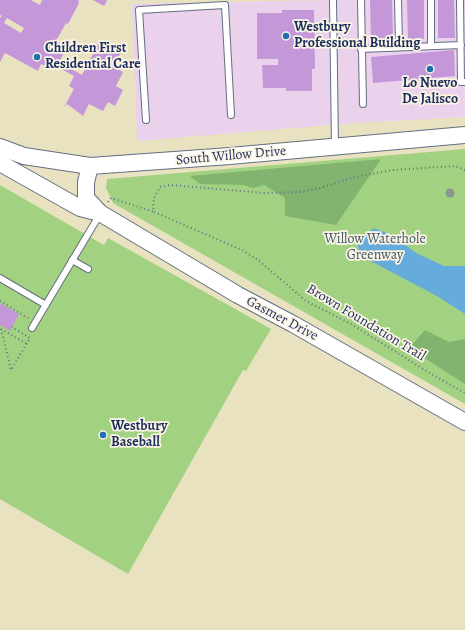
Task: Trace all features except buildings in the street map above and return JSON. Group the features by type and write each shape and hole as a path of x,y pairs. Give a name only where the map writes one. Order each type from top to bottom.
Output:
{"street":[{"name":"South Willow Drive","path":"0,147 24,156 90,166 465,136"},
{"name":"Gasmer Drive","path":"0,162 80,208 100,213"},
{"name":"Gasmer Drive","path":"90,166 86,182 86,198 100,213 238,295 293,324 465,422"}],"lane":[{"path":"333,0 335,147"},
{"path":"361,0 363,104"},
{"path":"398,0 398,47"},
{"path":"431,0 431,46"},
{"path":"460,0 461,82 465,82"},
{"path":"146,120 139,10 225,5 232,115"},
{"path":"361,49 461,45"},
{"path":"34,325 100,213"},
{"path":"72,260 88,269"},
{"path":"0,278 46,305"}],"path":[{"path":"154,212 154,198 160,187 171,185 264,193 300,192 320,188 355,177 392,170 455,166 465,170"},
{"name":"Brown Foundation Trail","path":"100,213 111,198 154,212 242,250 258,260 306,301 351,324 465,393"},
{"path":"0,301 34,325"},
{"path":"0,329 11,370 30,338 12,327"},
{"path":"0,329 27,344"}],"shaded area":[{"path":"333,0 465,0 465,117 354,123 137,141 132,4"}],"green space":[{"name":"Willow Waterhole Greenway","path":"465,149 465,404 113,203 106,188 107,179"},
{"path":"381,159 336,225 285,216 285,198 264,185 253,188 243,185 200,184 190,176"},
{"name":"Westbury Baseball","path":"0,185 104,245 108,238 271,329 246,371 243,370 128,574 0,499"},
{"path":"425,330 449,342 465,339 465,384 409,348"}],"water":[{"path":"374,228 394,236 416,253 444,266 465,266 465,314 437,296 361,256 357,244 363,235"}],"place":[{"name":"Westbury Professional Building","path":"286,36"},
{"name":"Children First Residential Care","path":"37,57"},
{"name":"Lo Nuevo De Jalisco","path":"430,69"},
{"name":"Westbury Baseball","path":"103,435"}]}
